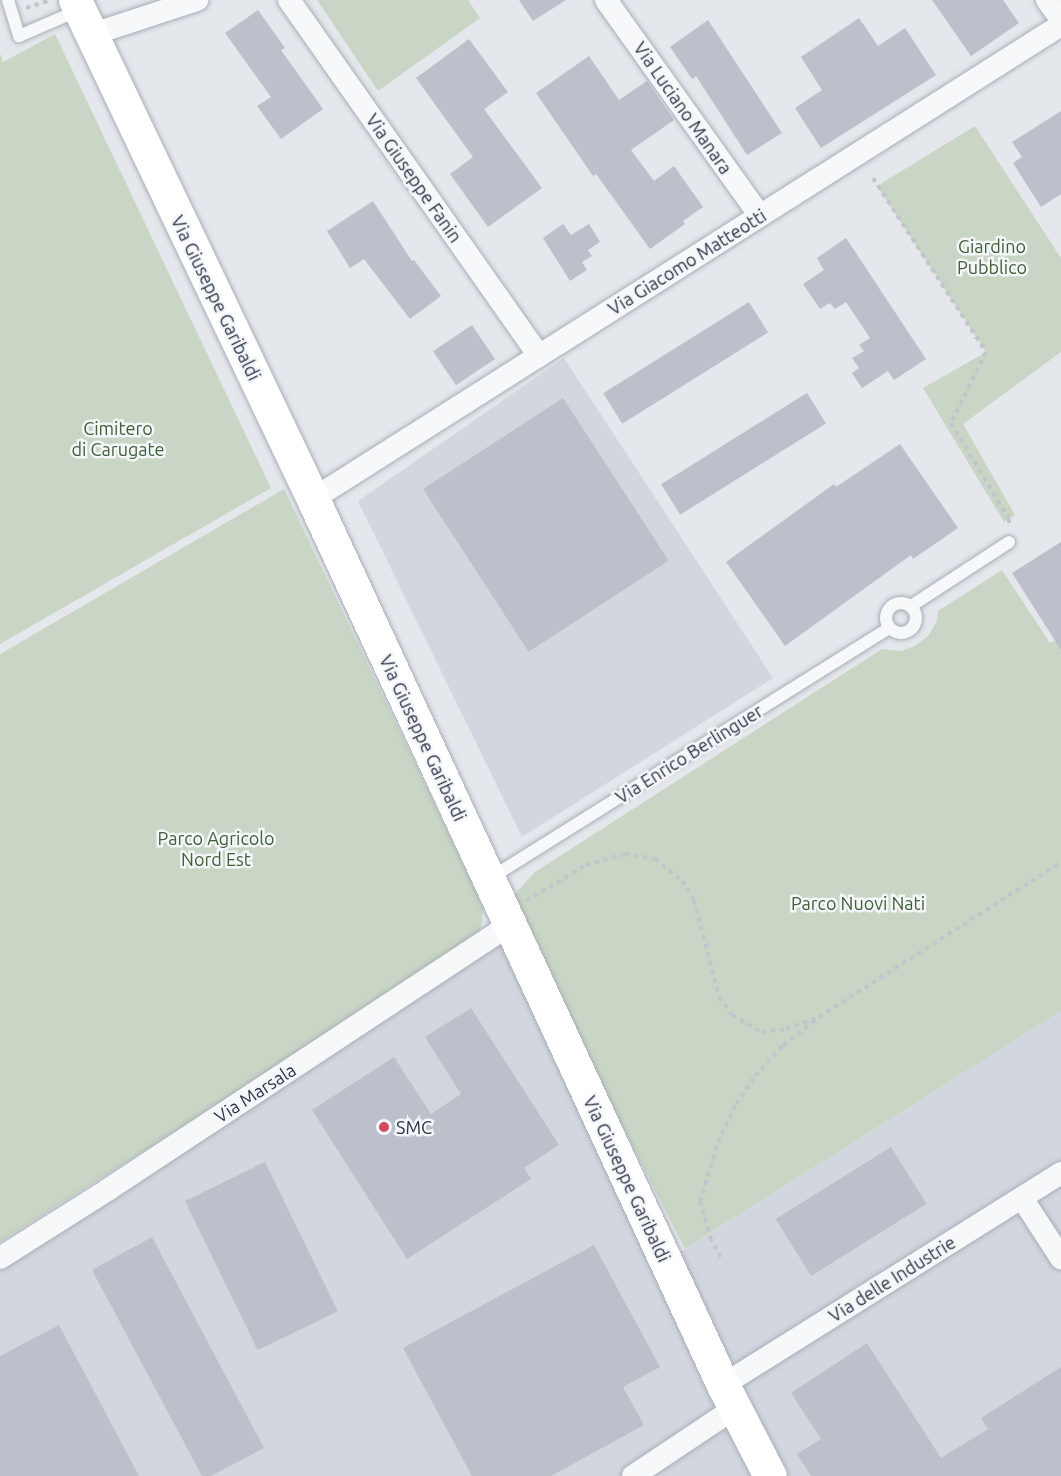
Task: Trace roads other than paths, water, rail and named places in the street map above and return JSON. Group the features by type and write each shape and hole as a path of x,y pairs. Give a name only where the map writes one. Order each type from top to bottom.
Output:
{"street":[{"path":"81,15 197,0"},
{"name":"Via Giuseppe Fanin","path":"289,0 539,356"},
{"name":"Via Luciano Manara","path":"606,0 760,216"},
{"path":"1047,0 1061,19"},
{"name":"Via Giuseppe Garibaldi","path":"81,15 313,500 729,1396 770,1476"},
{"name":"Via Giacomo Matteotti","path":"313,500 1061,25"},
{"name":"Via Marsala","path":"0,1258 119,1183 507,919"},
{"name":"Via delle Industrie","path":"633,1476 729,1396 1022,1197 1061,1173"},
{"path":"1022,1197 1061,1258"}],"lane":[{"path":"8,0 19,36 81,15"},
{"path":"890,628 886,614 891,606 904,602 911,606 1009,542"},
{"name":"Via Enrico Berlinguer","path":"488,880 890,628 900,633 910,630 916,615 911,606"}],"place":[{"name":"SMC","path":"384,1127"}],"park label":[{"name":"Giardino Pubblico","path":"992,257"},
{"name":"Cimitero di Carugate","path":"118,439"},
{"name":"Parco Agricolo Nord Est","path":"216,849"},
{"name":"Parco Nuovi Nati","path":"858,903"}]}
